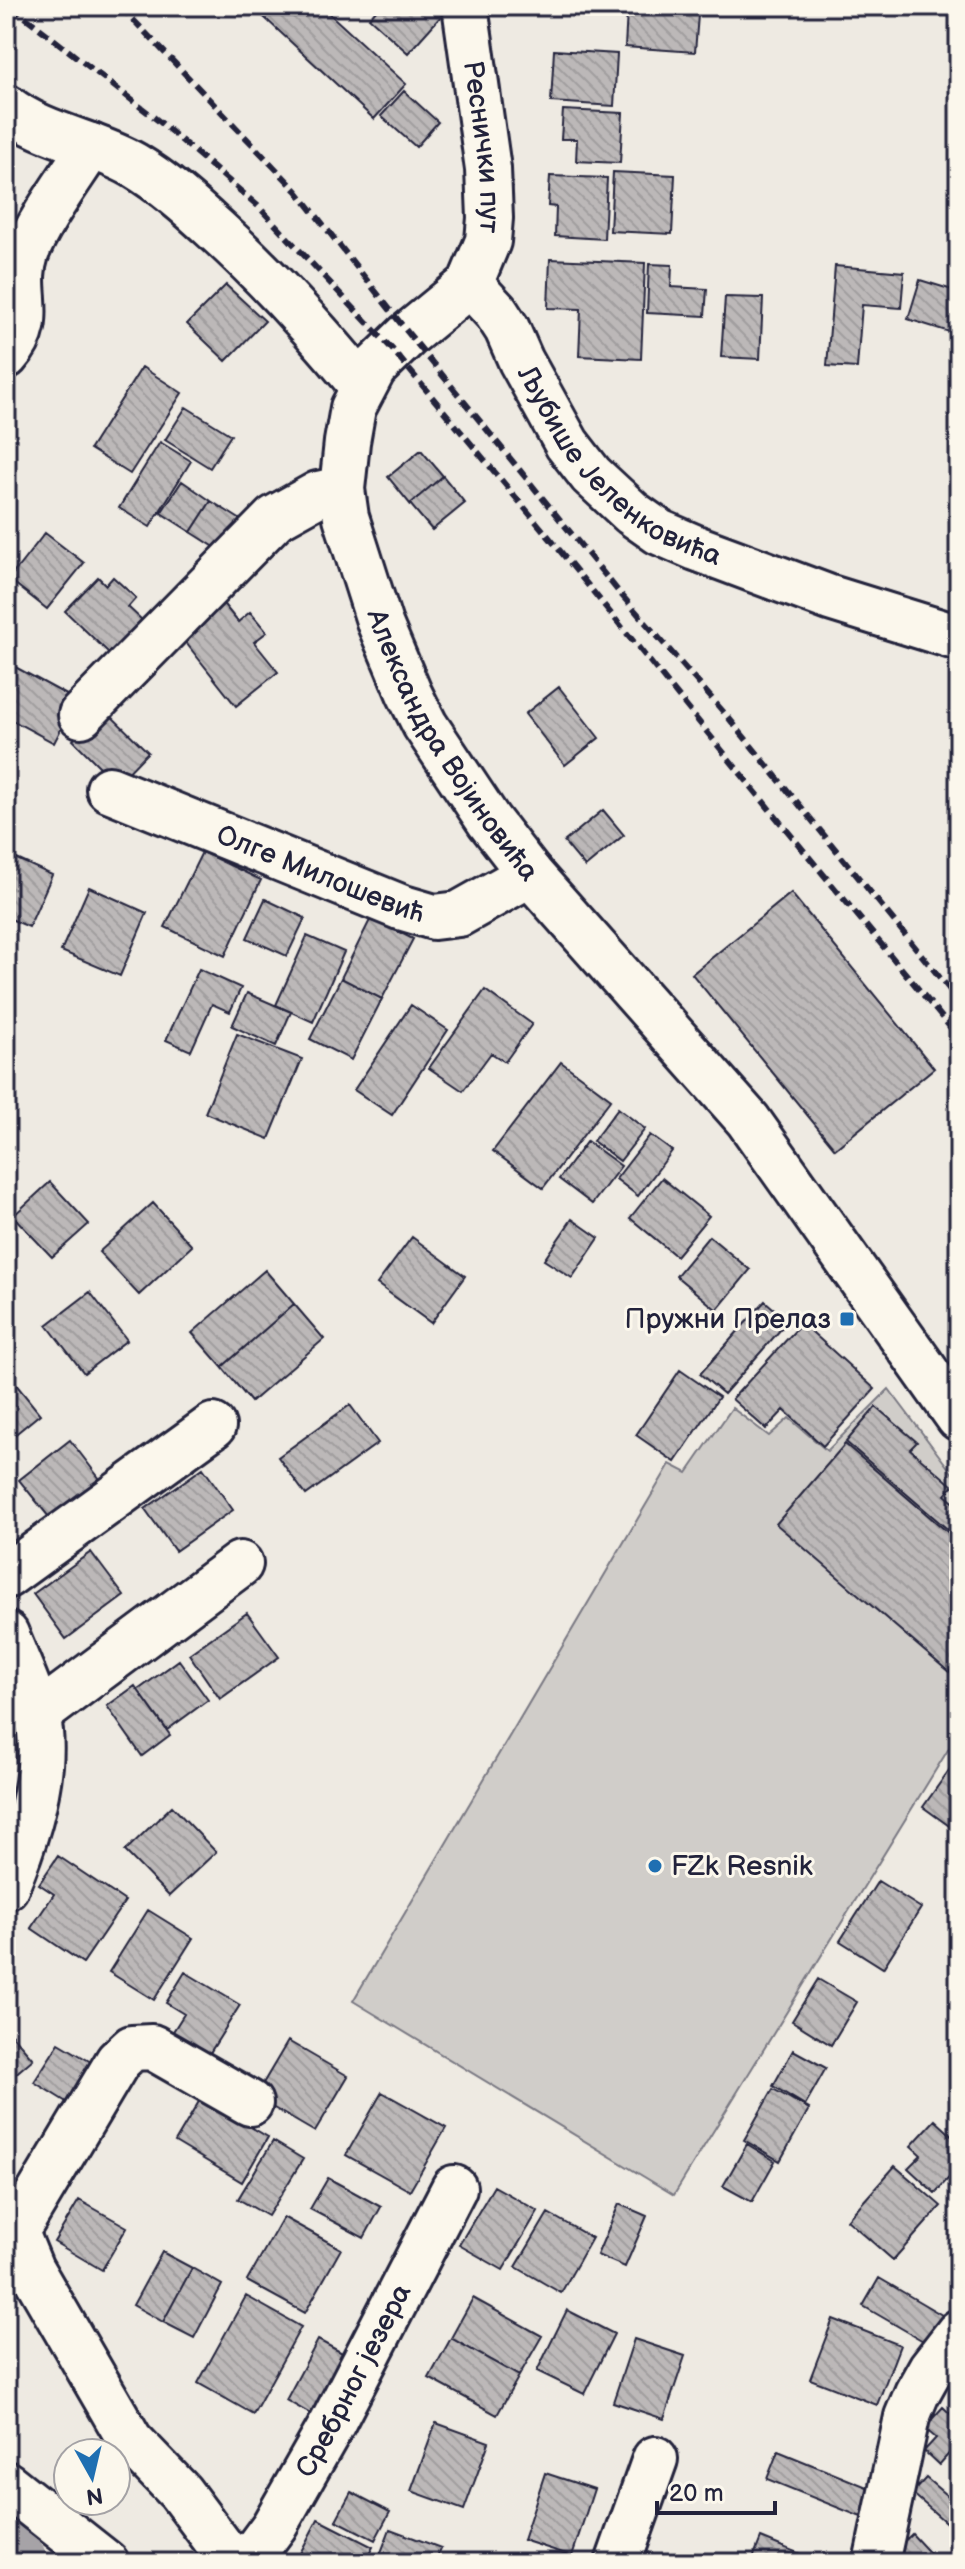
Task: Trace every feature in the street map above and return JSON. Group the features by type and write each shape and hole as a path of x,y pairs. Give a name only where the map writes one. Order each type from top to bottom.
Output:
{"street":[{"name":"Реснички пут","path":"465,6 488,169 490,218 488,241 470,284"},
{"path":"6,107 29,122 133,164 171,190 289,301 362,386 392,349 470,284"},
{"path":"6,356 14,347 25,317 24,258 91,146"},
{"name":"Љубише Јеленковића","path":"470,284 507,329 567,444 591,475 632,513 659,532 696,548 830,598 958,635"},
{"name":"Александра Војиновића","path":"362,386 353,408 342,489 346,517 380,624 409,693 442,753 530,874 748,1120 959,1418"},
{"path":"81,715 275,518 318,494 342,489"},
{"name":"Олге Милошевић","path":"109,789 400,907 434,917 459,914 530,874"},
{"path":"6,1576 213,1426"},
{"path":"36,1716 240,1564"},
{"path":"6,1634 36,1716 40,1748 34,1809 6,1887"},
{"path":"10,2217 23,2220 118,2061 132,2048 152,2047 250,2103"},
{"name":"Сребрног језера","path":"236,2563 257,2549 274,2526 331,2426 454,2188"},
{"path":"10,2217 31,2269 130,2440 180,2492 236,2563"},
{"path":"876,2563 907,2417 931,2368 959,2332"},
{"path":"618,2563 655,2459"},
{"path":"6,2484 106,2563"}],"shaded area":[{"name":"FZk Resnik","path":"889,1389 959,1482 959,1732 674,2195 353,2001 670,1464 687,1473 732,1408 769,1436 789,1418 827,1451"}],"building":[{"path":"252,6 321,6 406,84 374,119"},
{"path":"373,6 434,6 443,14 408,53 369,18 377,9"},
{"path":"562,6 610,6 610,10"},
{"path":"627,11 698,15 695,52 625,47"},
{"path":"554,50 617,54 614,106 551,102"},
{"path":"404,91 438,122 416,147 381,116"},
{"path":"563,110 623,113 620,163 576,161 577,139 561,139"},
{"path":"613,172 675,175 672,234 610,231"},
{"path":"550,176 607,178 604,239 555,236 556,207 548,206"},
{"path":"550,259 645,263 641,359 579,356 581,309 548,308"},
{"path":"649,264 672,265 671,287 707,289 705,316 647,313"},
{"path":"835,266 904,272 901,308 862,305 857,368 827,366"},
{"path":"920,280 959,292 959,335 908,319"},
{"path":"226,285 265,321 226,361 187,324"},
{"path":"725,297 763,298 760,359 721,357"},
{"path":"142,367 182,393 130,474 90,449"},
{"path":"186,407 231,435 210,468 165,440"},
{"path":"160,442 191,461 150,527 119,508"},
{"path":"421,450 443,476 410,504 388,477"},
{"path":"443,476 465,503 432,530 410,504"},
{"path":"182,481 211,501 191,532 161,513"},
{"path":"211,501 241,520 221,551 191,532"},
{"path":"45,533 84,563 47,609 9,579"},
{"path":"98,577 106,585 113,577 136,598 128,607 142,620 110,654 65,611"},
{"path":"221,601 238,622 250,612 267,632 254,642 278,672 236,706 179,634"},
{"path":"6,662 76,700 54,743 6,717"},
{"path":"559,687 599,738 565,765 525,714"},
{"path":"104,709 148,752 117,784 73,740"},
{"path":"603,810 624,835 585,867 564,842"},
{"path":"202,852 261,880 225,956 165,927"},
{"path":"6,854 52,875 29,927 6,917"},
{"path":"89,887 147,913 120,976 61,951"},
{"path":"791,893 934,1068 835,1149 692,974"},
{"path":"265,899 305,918 287,956 247,938"},
{"path":"371,918 413,939 382,999 341,978"},
{"path":"307,936 344,952 313,1022 276,1005"},
{"path":"199,969 241,988 230,1012 212,1004 191,1051 166,1040"},
{"path":"341,978 382,999 351,1060 310,1039"},
{"path":"485,990 532,1024 505,1062 491,1053 463,1091 429,1068"},
{"path":"247,993 291,1012 276,1046 232,1026"},
{"path":"411,1005 448,1030 392,1115 354,1090"},
{"path":"237,1034 302,1059 269,1139 205,1113"},
{"path":"561,1062 611,1099 543,1188 493,1151"},
{"path":"618,1108 645,1129 620,1161 593,1141"},
{"path":"650,1135 672,1151 638,1196 616,1179"},
{"path":"587,1141 621,1166 592,1204 559,1179"},
{"path":"662,1178 709,1216 676,1256 630,1218"},
{"path":"50,1182 89,1224 52,1257 13,1216"},
{"path":"153,1203 192,1246 139,1295 99,1252"},
{"path":"572,1219 599,1238 572,1278 544,1260"},
{"path":"709,1236 750,1270 717,1310 676,1276"},
{"path":"412,1237 465,1276 431,1323 377,1284"},
{"path":"265,1270 294,1304 222,1367 192,1333"},
{"path":"90,1292 127,1340 84,1373 47,1325"},
{"path":"765,1301 788,1321 724,1394 700,1374"},
{"path":"294,1304 324,1339 251,1402 222,1367"},
{"path":"802,1323 875,1389 823,1446 784,1410 766,1429 732,1399"},
{"path":"680,1370 719,1397 675,1462 636,1435"},
{"path":"6,1372 40,1414 6,1442"},
{"path":"350,1405 378,1443 306,1495 278,1457"},
{"path":"876,1407 917,1442 910,1449 953,1486 945,1495 959,1507 959,1539 846,1442"},
{"path":"70,1440 103,1483 53,1522 19,1480"},
{"path":"845,1444 959,1542 959,1661 949,1672 776,1524"},
{"path":"203,1468 233,1510 175,1551 145,1509"},
{"path":"91,1552 124,1596 66,1639 33,1594"},
{"path":"247,1613 279,1657 220,1699 189,1654"},
{"path":"179,1660 208,1700 167,1730 138,1690"},
{"path":"135,1686 170,1735 142,1756 107,1706"},
{"path":"957,1759 959,1761 959,1833 923,1807"},
{"path":"172,1806 216,1852 169,1896 125,1851"},
{"path":"58,1856 125,1901 83,1963 31,1928 54,1894 39,1884"},
{"path":"878,1881 921,1908 883,1968 840,1941"},
{"path":"148,1910 193,1938 154,2000 109,1972"},
{"path":"185,1972 240,2005 201,2067 165,2044 184,2014 166,2003"},
{"path":"818,1979 857,2002 831,2045 792,2021"},
{"path":"6,2028 33,2059 6,2082"},
{"path":"288,2041 348,2076 315,2132 255,2097"},
{"path":"59,2043 101,2068 76,2108 34,2082"},
{"path":"793,2050 826,2068 805,2105 773,2086"},
{"path":"773,2089 809,2109 780,2161 744,2140"},
{"path":"382,2092 446,2128 410,2191 346,2155"},
{"path":"201,2098 268,2137 242,2182 175,2142"},
{"path":"935,2120 959,2142 959,2167 935,2193 908,2168 921,2155 911,2146"},
{"path":"273,2141 303,2159 268,2216 238,2199"},
{"path":"747,2144 775,2161 752,2202 723,2186"},
{"path":"895,2166 941,2206 893,2260 847,2220"},
{"path":"328,2178 381,2207 364,2238 310,2209"},
{"path":"494,2186 538,2211 503,2270 459,2245"},
{"path":"79,2200 127,2227 102,2270 54,2242"},
{"path":"619,2204 647,2216 625,2267 597,2255"},
{"path":"548,2213 592,2238 561,2293 516,2267"},
{"path":"283,2217 341,2249 305,2313 247,2281"},
{"path":"162,2252 192,2268 163,2322 133,2305"},
{"path":"192,2268 222,2285 194,2338 163,2322"},
{"path":"879,2278 942,2315 925,2342 863,2306"},
{"path":"246,2296 301,2327 253,2414 198,2383"},
{"path":"473,2298 542,2336 519,2376 451,2338"},
{"path":"567,2310 614,2334 584,2394 537,2371"},
{"path":"833,2319 900,2345 877,2405 810,2379"},
{"path":"451,2338 519,2376 497,2415 429,2378"},
{"path":"634,2339 685,2356 664,2419 613,2402"},
{"path":"318,2340 348,2356 316,2417 286,2400"},
{"path":"943,2407 959,2422 959,2452 954,2448 939,2465 924,2451 936,2438 924,2428"},
{"path":"436,2423 489,2442 464,2510 411,2491"},
{"path":"778,2451 872,2489 861,2517 767,2479"},
{"path":"545,2473 594,2489 572,2556 523,2540"},
{"path":"926,2478 952,2500 959,2492 958,2533 912,2493"},
{"path":"351,2492 390,2512 375,2540 336,2520"},
{"path":"318,2519 373,2547 364,2563 295,2563"},
{"path":"390,2529 441,2548 435,2563 377,2563"},
{"path":"912,2534 939,2563 911,2563 897,2548"},
{"path":"761,2538 822,2563 751,2563"}],"waterway":[{"path":"6,2558 12,2563"}],"railway":[{"path":"11,6 160,122 258,206 392,349 959,1038"},
{"path":"120,6 297,191 618,591 727,716 959,1001"}],"place":[{"name":"Пружни Прелаз","path":"847,1319"},
{"name":"FZk Resnik","path":"655,1866"}]}
